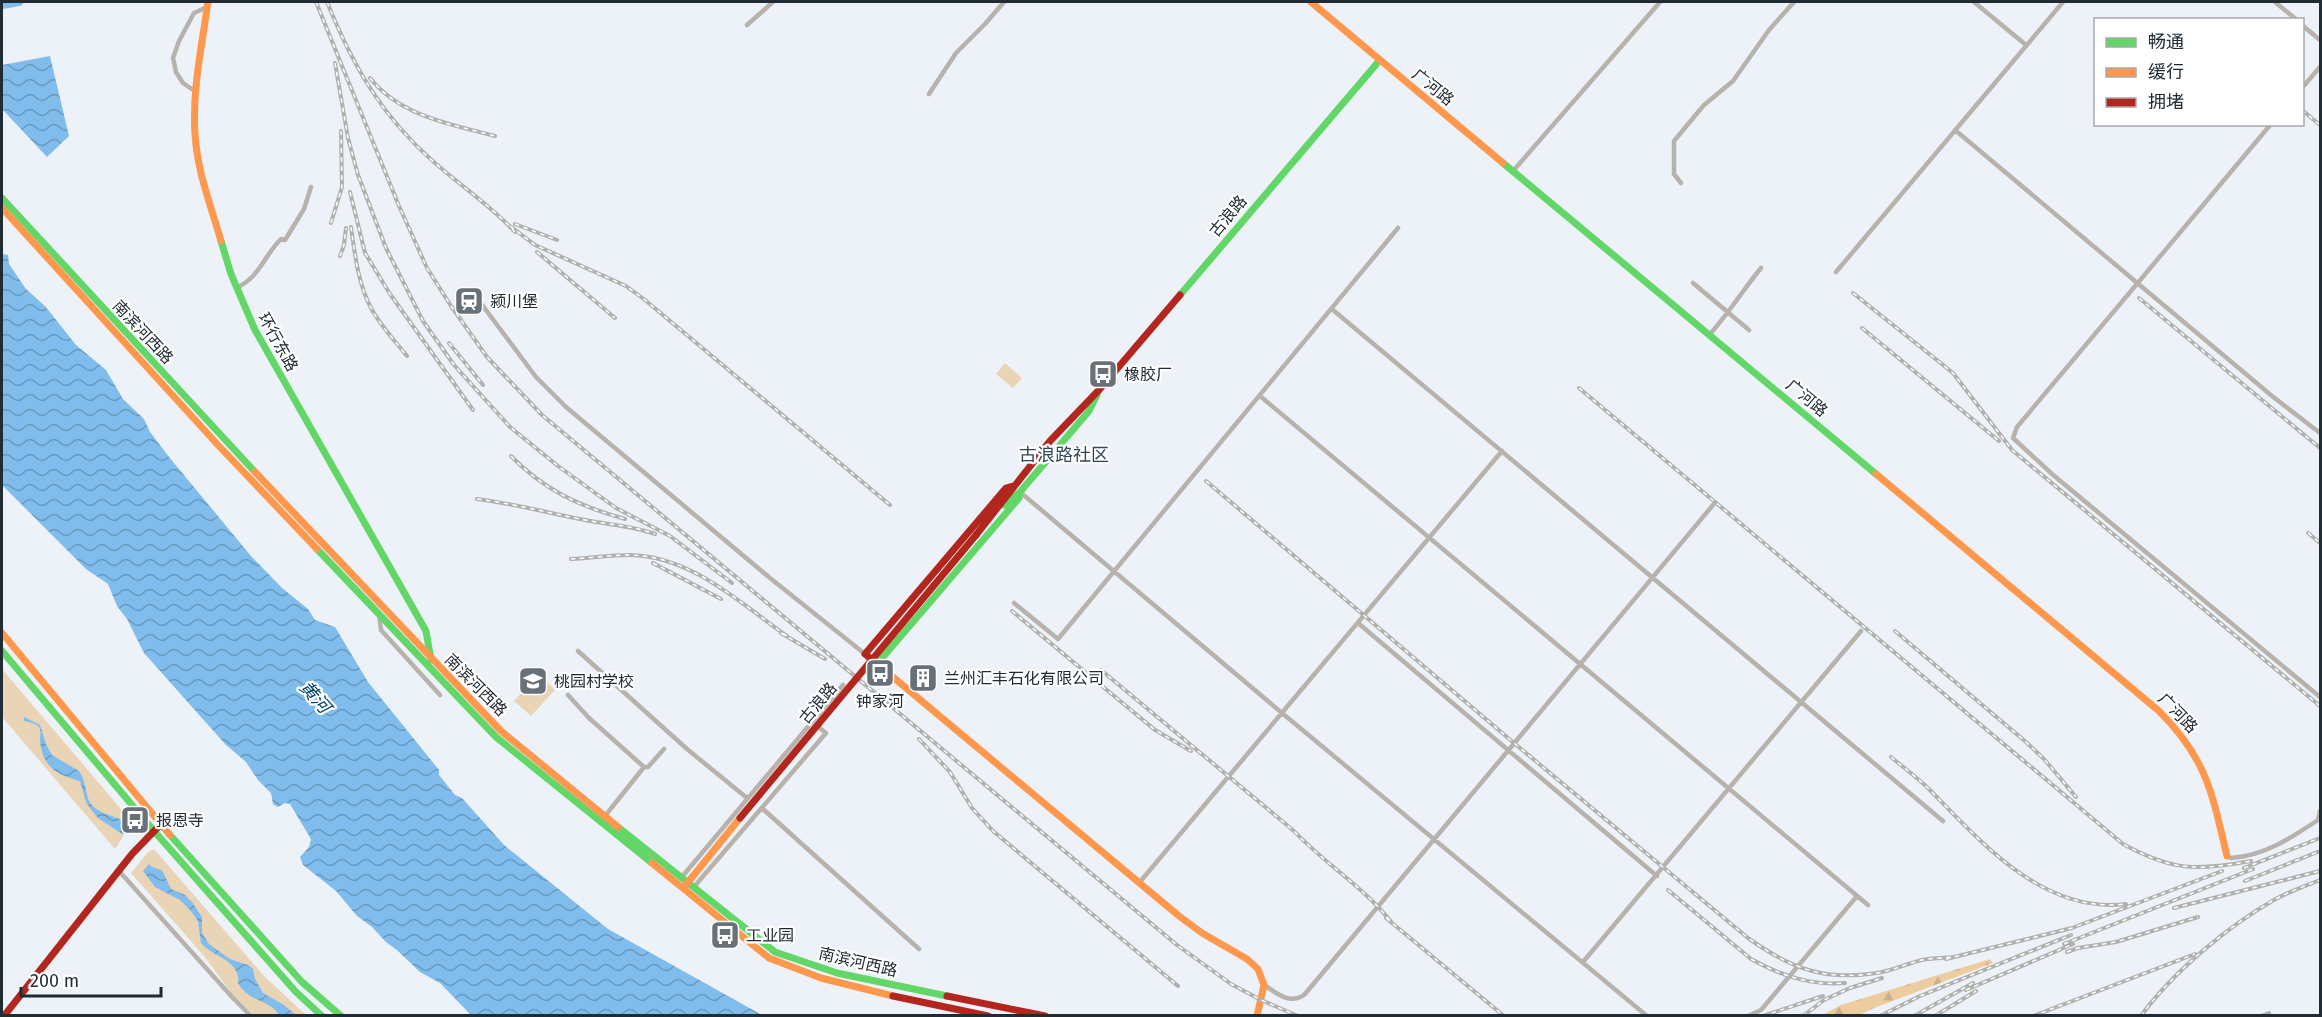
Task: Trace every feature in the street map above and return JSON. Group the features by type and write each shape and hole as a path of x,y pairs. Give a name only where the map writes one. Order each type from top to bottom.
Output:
{"main road":[{"name":"广河路","path":"1311,2 2168,720 2192,748 2204,772 2227,855"},
{"name":"环行东路","path":"208,4 196,93 194,122 196,150 236,288 255,330 426,630 431,659 429,668"},
{"name":"古浪路","path":"685,886 976,535 1013,486 1082,406 1100,390 1323,124 1379,61"},
{"name":"南滨河西路","path":"2,198 431,659 501,731 605,816 768,958 797,971 827,980 988,1016"},
{"name":"南滨河西路","path":"2,208 218,445 496,737 685,886 775,952 796,960 837,974 1045,1016"},
{"name":"古浪路","path":"976,535 1013,496 1020,492 1089,411 1100,390"},
{"name":"古浪路","path":"865,654 1006,488 1013,486"},
{"name":"古浪路","path":"877,664 1019,498 1020,492"},
{"path":"2,633 161,824 302,982 343,1016"},
{"path":"2,651 154,831 296,992 322,1016"},
{"path":"865,654 1191,925 1254,964 1263,977 1264,985 1257,1016"},
{"path":"4,1016 119,871 161,824"}],"street":[{"path":"747,25 773,2"},
{"path":"929,94 956,53 1004,2"},
{"path":"1514,171 1660,2"},
{"path":"1681,183 1674,174 1674,141 1704,105 1733,81 1769,30 1794,2"},
{"path":"1974,2 2026,45"},
{"path":"1836,272 2063,2"},
{"path":"2275,2 2294,18"},
{"path":"196,93 183,83 176,72 173,58 178,41 194,13 208,4"},
{"path":"2304,26 2320,40"},
{"path":"2304,86 2320,67"},
{"path":"2269,126 2017,427 2013,438 2052,474 2320,697"},
{"path":"1955,130 2272,396 2320,433"},
{"path":"236,288 248,282 257,273 277,243 281,239 285,240 304,209 310,187"},
{"path":"1014,603 1058,639 1333,310 1398,228"},
{"path":"1710,334 1761,268"},
{"path":"1693,283 1749,330"},
{"path":"471,290 536,377 566,407 770,578 865,654"},
{"path":"1333,310 1943,821"},
{"path":"1260,396 1868,905"},
{"path":"1139,883 1502,451"},
{"path":"1013,486 1647,1016"},
{"path":"1264,985 1287,999 1299,998 1305,994 1713,505"},
{"path":"379,613 381,630 440,694"},
{"path":"1358,623 1656,876"},
{"path":"1583,962 1861,631"},
{"path":"578,651 687,749 747,798"},
{"path":"685,886 747,798 843,685"},
{"path":"567,695 644,767"},
{"path":"685,886 762,809 826,733 812,721"},
{"path":"605,816 644,767 648,767 664,749"},
{"path":"762,809 919,949"},
{"path":"2227,855 2231,858 2247,857 2290,840 2318,819 2320,811"},
{"path":"119,871 231,997 251,1016"},
{"path":"1748,1016 1761,1010 1857,896"}],"green space":[{"path":"1990,959 1993,963 1859,1015 1822,1015 1841,1005"}],"shaded area":[{"path":"1005,363 1022,378 1013,388 996,374"},
{"path":"2,669 132,822 115,849 2,717"},
{"path":"539,674 555,690 531,716 514,701"},
{"path":"154,849 264,976 306,1015 254,1015 232,994 204,956 131,873 148,852"}],"water":[{"path":"50,56 69,136 47,157 2,109 2,65"},
{"name":"黄河","path":"2,254 8,255 9,264 26,289 45,306 76,345 106,370 123,399 144,419 150,432 169,457 251,556 282,588 308,609 315,620 335,627 368,682 439,770 439,775 455,795 462,798 504,845 608,929 762,1015 471,1015 440,983 420,972 357,916 336,891 303,865 300,857 309,847 311,839 290,804 285,803 278,807 273,804 271,793 258,780 246,762 225,744 144,653 127,619 117,606 108,584 86,569 2,485"},
{"path":"24,717 40,725 52,755 79,771 90,803 94,808 128,823 127,829 122,834 98,818 92,811 86,802 80,781 58,773 47,763 41,749 38,726 24,721"},
{"path":"149,864 162,870 171,889 185,895 192,902 202,917 202,933 209,944 230,959 253,969 255,979 263,993 296,1015 279,1015 276,1010 242,989 238,983 238,975 231,964 201,943 198,921 190,910 180,900 155,887 143,871"}],"waterway":[{"path":"2,5 19,2"}],"railway":[{"path":"316,2 399,206 427,268 487,357 542,415 1177,945 1231,984 1298,1016"},
{"path":"327,2 347,48 384,109 416,146 515,232"},
{"path":"335,63 348,138 358,175 386,248 423,321 454,365 510,427 558,466 616,508 670,536 732,583"},
{"path":"370,78 382,91 411,110 427,117 495,136"},
{"path":"2304,112 2320,125"},
{"path":"331,223 342,187 341,131"},
{"path":"350,192 365,253 390,294 473,410"},
{"path":"515,224 557,240"},
{"path":"510,226 535,245 626,286 890,505"},
{"path":"351,227 358,269 371,308 407,356"},
{"path":"340,256 346,228"},
{"path":"537,252 615,318"},
{"path":"1853,293 1953,373 2012,450 2320,706"},
{"path":"2139,298 2320,448"},
{"path":"1862,328 1999,441"},
{"path":"449,343 483,385"},
{"path":"1579,388 2123,844 2156,859 2185,866 2215,866 2251,861"},
{"path":"511,456 536,478 563,495 625,519"},
{"path":"1206,481 1514,743 1764,949 1811,971 1844,975 1882,972 1922,960 1954,957"},
{"path":"477,499 655,534"},
{"path":"2308,533 2320,543"},
{"path":"571,559 630,555 652,557 674,563 694,572 733,596 787,636"},
{"path":"653,563 721,599"},
{"path":"1012,611 1155,730 1191,751"},
{"path":"1895,631 2026,742 2044,759 2076,797"},
{"path":"781,633 825,659"},
{"path":"1101,670 1294,831 1369,898 1392,923"},
{"path":"919,739 950,772 972,808 993,831 1178,986"},
{"path":"1891,757 2016,871 2068,898 2096,904 2126,904"},
{"path":"2244,868 2320,838"},
{"path":"2245,881 2320,851"},
{"path":"2064,944 2253,869"},
{"path":"1946,959 2072,928 2222,871"},
{"path":"2174,908 2320,871"},
{"path":"2141,1016 2168,983 2238,923 2274,900 2320,880"},
{"path":"1668,890 1751,959 1762,965 1808,981 1845,983"},
{"path":"2067,952 2116,942 2198,917"},
{"path":"1386,918 1504,1016"},
{"path":"1880,1016 1920,996 2071,935"},
{"path":"1966,990 2073,944"},
{"path":"2033,1016 2195,954"},
{"path":"1803,1016 1824,1000 1850,988 1882,978"},
{"path":"1914,1016 1973,983"},
{"path":"1935,1016 1976,991"},
{"path":"1763,1016 1823,996"},
{"path":"2261,1016 2269,1013"}],"traffic: fast":[{"path":"1180,295 1379,61"},
{"path":"1503,163 1876,474"},
{"path":"2,198 255,472"},
{"path":"221,241 231,274 255,330 426,631 431,660"},
{"path":"1004,505 1020,492 1089,411 1097,395"},
{"path":"877,664 1019,498 1020,492"},
{"path":"317,549 496,737 652,863"},
{"path":"2,651 154,831 296,992 322,1016"},
{"path":"618,827 775,952 837,973 947,996"},
{"path":"170,835 302,982 341,1016"}],"traffic: slow":[{"path":"208,2 200,51 194,117 201,175 221,241"},
{"path":"1311,2 1503,163"},
{"path":"2,208 218,445 317,549"},
{"path":"255,472 501,731 618,827"},
{"path":"1876,474 2159,711 2175,728 2198,761 2212,795 2227,856"},
{"path":"2,633 170,835"},
{"path":"875,662 1179,916 1202,933 1247,959 1258,969 1264,985 1257,1016"},
{"path":"685,886 740,818"},
{"path":"652,863 769,958 821,978 893,996"}],"traffic: jam":[{"path":"976,535 1050,441 1099,390 1180,295"},
{"path":"875,662 865,654 1006,488 1013,486"},
{"path":"740,818 976,535"},
{"path":"4,1016 132,854 161,824"},
{"path":"893,996 988,1016"},
{"path":"947,996 1045,1016"}],"place":[{"name":"颍川堡","path":"469,301"},
{"name":"橡胶厂","path":"1103,374"},
{"name":"钟家河","path":"880,673"},
{"name":"兰州汇丰石化有限公司","path":"923,678"},
{"name":"桃园村学校","path":"533,681"},
{"name":"报恩寺","path":"135,820"},
{"name":"工业园","path":"725,935"}],"district":[{"name":"古浪路社区","path":"1064,455"}]}
